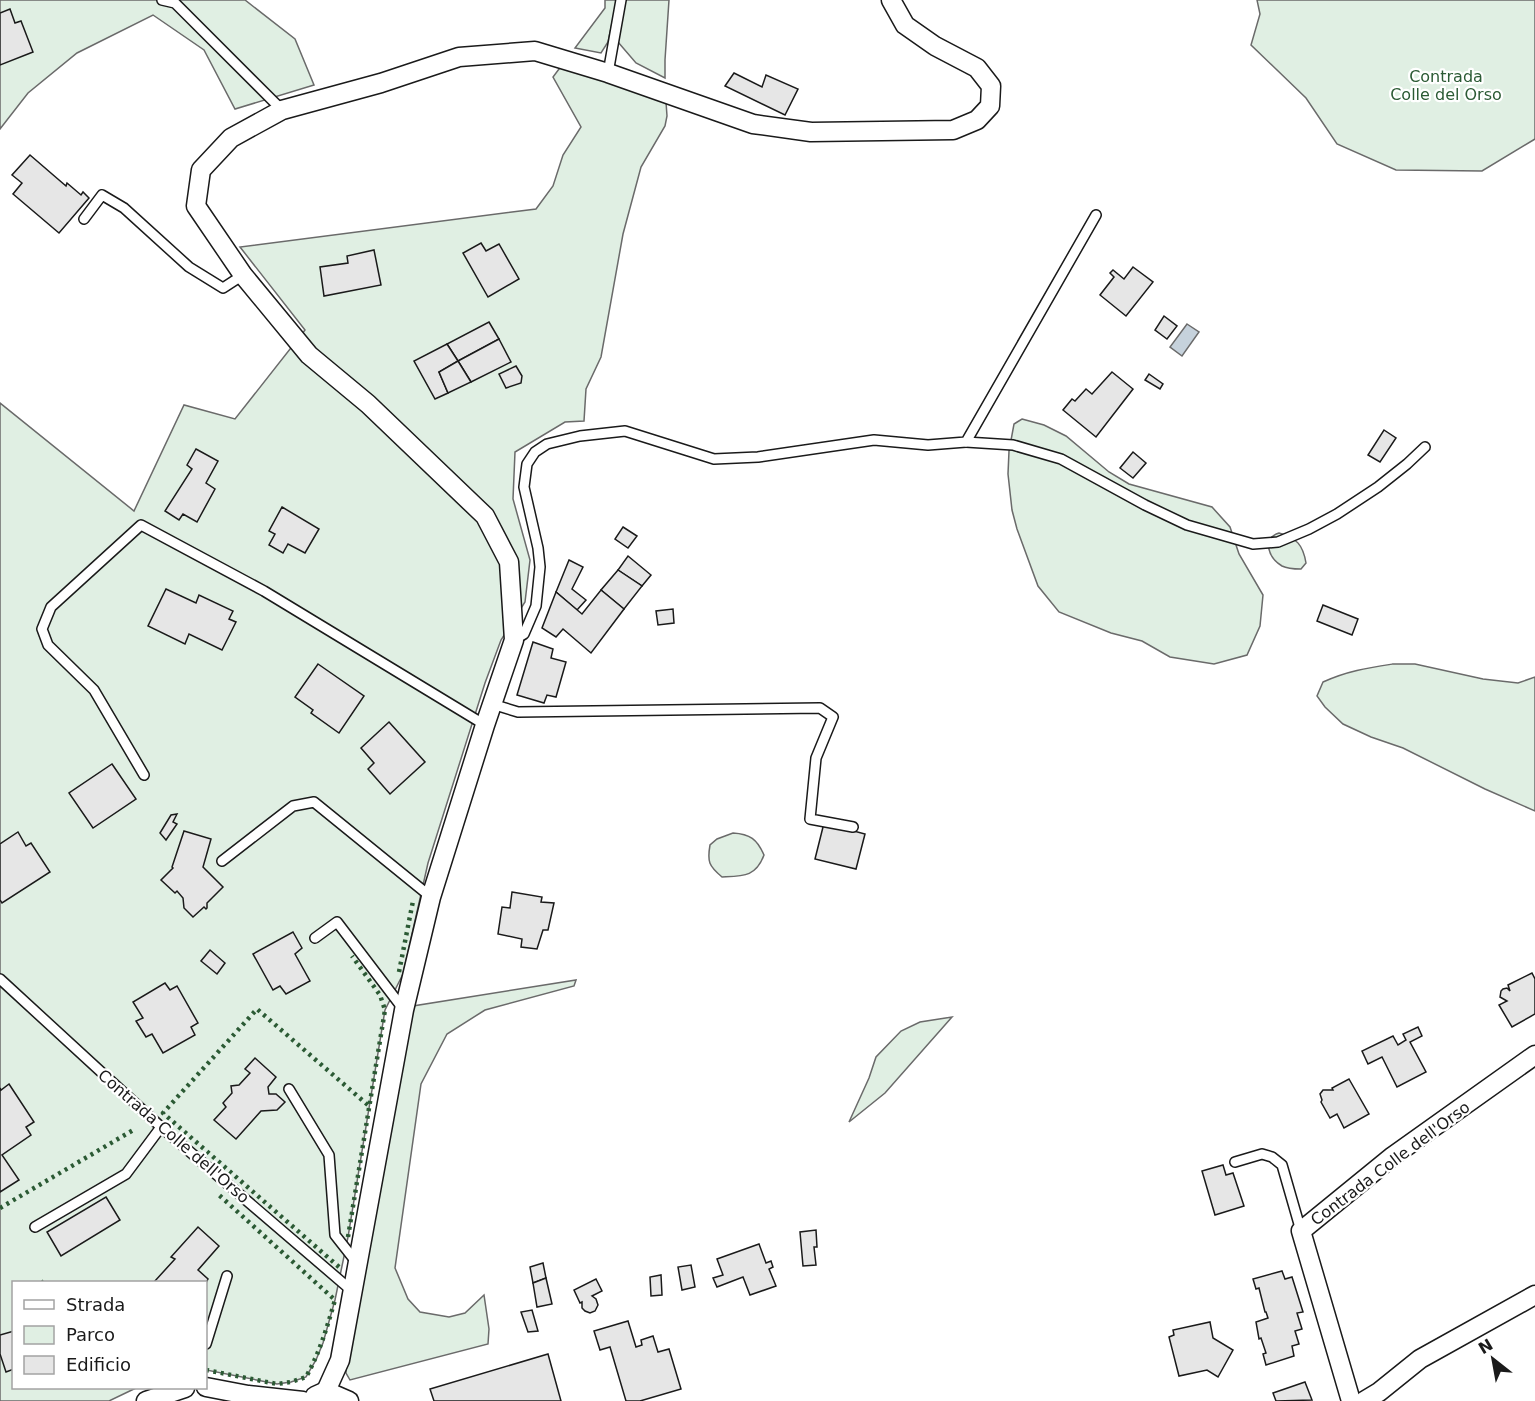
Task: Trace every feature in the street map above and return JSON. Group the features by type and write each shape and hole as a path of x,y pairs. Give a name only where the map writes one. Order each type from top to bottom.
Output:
{"street":[{"path":"207,1387 248,1395 304,1401 326,1391 340,1360 404,1010 431,897 514,640 509,562 485,516 368,404 309,355 243,275 196,206 201,170 231,138 282,110 459,57 535,51 608,73 753,124 811,132 953,130 977,120 990,106 991,86 977,68 935,46 905,25 891,0"},
{"name":"Contrada Colle dell'Orso","path":"1351,1401 1301,1231 1393,1156 1535,1055"},
{"path":"1364,1401 1379,1392 1420,1359 1535,1295"},
{"path":"146,1401 182,1389"},
{"path":"326,1391 349,1401"}],"lane":[{"path":"162,0 175,3 282,110"},
{"path":"608,73 621,0"},
{"path":"84,219 102,195 124,208 189,267 223,288 243,275"},
{"path":"966,442 1096,215"},
{"path":"514,640 524,634 536,606 540,567 524,487 526,464 535,452 547,444 580,436 625,431 714,459 758,457 874,440 928,445 966,442 1013,445 1061,459 1187,525 1253,544 1278,543 1337,514 1378,487 1425,447"},
{"path":"144,775 94,690 48,645 42,629 51,607 141,525 264,591 485,725"},
{"path":"492,704 518,712 820,708 833,717 816,758 810,819 853,827"},
{"path":"222,861 293,806 314,802 431,897"},
{"path":"315,938 337,922 404,1010"},
{"name":"Contrada Colle dell'Orso","path":"0,979 161,1127 351,1290"},
{"path":"289,1089 330,1155 335,1235 357,1263"},
{"path":"35,1227 126,1174 161,1127"},
{"path":"1235,1162 1262,1154 1272,1157 1282,1165 1301,1231"},
{"path":"207,1341 227,1276"}],"green space":[{"path":"0,0 245,0 295,39 314,85 235,109 204,50 153,15 77,53 28,93 0,129"},
{"path":"605,0 617,0 608,42 601,53 575,48 605,8"},
{"path":"625,0 669,0 665,78 636,63 618,42"},
{"name":"Contrada Colle del Orso","path":"1257,0 1535,0 1535,139 1482,171 1396,170 1337,144 1306,98 1251,45 1260,14"},
{"path":"562,65 666,102 667,116 665,126 641,167 623,234 601,357 586,389 584,421 565,422 515,452 513,499 530,560 525,602 501,640 485,683 428,863 403,974 385,1010 348,1237 335,1300 316,1360 306,1377 277,1384 207,1370 207,1281 12,1281 12,1389 134,1389 109,1401 0,1401 0,403 134,511 184,405 235,419 305,330 240,247 536,209 553,186 563,155 581,127 553,77"},
{"path":"1022,419 1044,425 1066,436 1109,472 1129,484 1212,507 1230,527 1239,554 1263,595 1260,626 1247,655 1214,664 1170,657 1142,641 1111,633 1059,612 1038,586 1012,510 1008,474 1009,451 1014,424"},
{"path":"1279,533 1295,540 1301,547 1306,563 1301,569 1282,566 1271,554 1270,540"},
{"path":"1393,664 1415,664 1483,679 1518,683 1535,677 1535,811 1403,748 1343,724 1317,696 1323,682 1332,678 1357,670"},
{"path":"733,833 752,838 764,855 757,868 748,874 722,877 710,863 710,845 717,839"},
{"path":"576,980 574,986 485,1010 447,1034 421,1084 395,1268 408,1299 420,1312 449,1317 465,1313 484,1295 489,1329 488,1344 350,1380 346,1373 346,1363 413,1006"},
{"path":"952,1017 885,1093 849,1122 876,1057 901,1031 920,1022"}],"shaded area":[{"path":"1187,324 1199,332 1182,356 1170,347"}],"building":[{"path":"10,9 15,23 21,21 33,52 0,65 0,13"},
{"path":"734,73 762,87 766,75 798,89 785,115 725,86"},
{"path":"30,155 66,186 67,183 81,195 83,192 89,198 59,233 13,194 22,183 12,175"},
{"path":"481,243 486,251 499,244 519,279 488,297 463,253"},
{"path":"374,250 381,285 324,296 320,267 348,263 347,256"},
{"path":"1133,267 1153,282 1126,316 1100,295 1114,277 1110,273 1113,270 1124,279"},
{"path":"1164,316 1177,326 1167,339 1155,330"},
{"path":"489,322 499,339 458,361 447,344"},
{"path":"499,339 511,362 471,382 458,361"},
{"path":"447,344 458,361 439,372 448,393 435,399 414,361"},
{"path":"458,361 471,382 448,393 439,372"},
{"path":"516,366 522,376 521,383 506,388 499,374"},
{"path":"1112,372 1133,389 1096,437 1063,410 1072,399 1075,401 1086,389 1092,394"},
{"path":"1149,374 1163,384 1160,389 1145,380"},
{"path":"1384,430 1396,438 1380,462 1368,455"},
{"path":"196,449 218,461 206,483 215,489 197,522 183,514 179,520 165,511 192,469 187,465"},
{"path":"1133,452 1146,463 1133,478 1120,468"},
{"path":"282,507 319,529 305,553 288,544 283,553 269,545 275,534 269,531"},
{"path":"623,527 637,536 628,548 615,539"},
{"path":"628,556 651,575 642,586 618,570"},
{"path":"569,560 583,567 572,589 586,600 577,610 556,592"},
{"path":"618,570 642,586 624,609 601,590"},
{"path":"166,589 196,603 199,595 233,611 229,619 236,622 222,650 189,634 185,644 148,626"},
{"path":"601,590 624,609 591,653 563,629 556,637 542,628 556,592 582,614"},
{"path":"1323,605 1358,619 1352,635 1317,621"},
{"path":"673,609 674,623 658,625 656,611"},
{"path":"533,642 553,649 551,658 566,662 556,697 547,695 544,703 517,695"},
{"path":"318,664 364,696 339,733 311,713 313,710 295,697"},
{"path":"389,722 425,762 390,794 368,769 374,763 361,748"},
{"path":"112,764 136,799 93,828 69,793"},
{"path":"177,814 173,822 177,824 166,840 160,833 171,815"},
{"path":"824,823 865,834 856,869 815,859"},
{"path":"184,831 211,839 203,867 223,887 207,903 206,909 204,907 193,917 184,908 183,898 177,891 175,893 161,880 173,868"},
{"path":"18,832 26,846 31,843 50,872 2,903 0,900 0,844"},
{"path":"512,892 542,897 541,902 554,903 548,930 543,930 537,949 521,947 522,939 498,934 502,907 510,908"},
{"path":"293,932 302,948 295,954 310,981 286,994 280,986 273,990 253,954"},
{"path":"210,950 225,963 217,974 201,961"},
{"path":"1532,973 1535,979 1535,1014 1512,1027 1499,1005 1507,1001 1500,997 1501,991 1507,988 1510,991 1508,985"},
{"path":"165,983 170,990 177,986 198,1023 191,1027 195,1035 163,1053 152,1034 146,1037 136,1021 143,1018 133,1002"},
{"path":"1418,1027 1422,1036 1410,1042 1426,1072 1397,1087 1382,1057 1368,1064 1362,1051 1393,1036 1398,1045 1406,1040 1403,1034"},
{"path":"255,1058 276,1077 268,1087 269,1094 276,1094 285,1102 277,1110 261,1111 236,1139 214,1120 226,1107 223,1103 232,1093 231,1086 239,1085 250,1073 245,1069"},
{"path":"1349,1079 1369,1114 1344,1128 1337,1114 1330,1118 1321,1102 1320,1094 1323,1090 1333,1090 1332,1088"},
{"path":"9,1084 34,1122 26,1127 31,1135 2,1155 19,1180 0,1192 0,1088 1,1090"},
{"path":"1223,1165 1226,1175 1233,1173 1244,1206 1215,1215 1202,1171"},
{"path":"106,1197 120,1220 61,1256 47,1232"},
{"path":"198,1227 219,1246 198,1270 208,1279 207,1281 155,1281 175,1259 171,1257"},
{"path":"816,1230 817,1247 814,1247 816,1265 803,1266 800,1232"},
{"path":"759,1244 766,1263 771,1261 773,1267 769,1269 776,1286 750,1295 743,1277 717,1287 713,1278 723,1275 717,1259"},
{"path":"543,1263 546,1278 533,1283 530,1267"},
{"path":"691,1265 695,1287 682,1290 678,1267"},
{"path":"1282,1271 1285,1279 1292,1277 1303,1312 1297,1313 1302,1329 1295,1331 1299,1344 1292,1346 1294,1356 1266,1365 1263,1354 1266,1353 1261,1338 1259,1339 1256,1322 1268,1318 1259,1288 1256,1289 1253,1279"},
{"path":"661,1275 662,1295 651,1296 650,1277"},
{"path":"546,1278 552,1304 537,1307 533,1283"},
{"path":"596,1279 602,1291 592,1296 598,1305 595,1311 590,1313 582,1308 582,1302 580,1303 574,1290"},
{"path":"532,1310 538,1331 528,1332 521,1312"},
{"path":"628,1321 636,1347 642,1345 641,1340 653,1336 658,1352 669,1349 681,1389 640,1401 626,1401 610,1347 600,1350 594,1331"},
{"path":"1210,1322 1213,1338 1233,1350 1218,1377 1207,1370 1179,1376 1169,1337 1174,1335 1173,1330"},
{"path":"12,1332 12,1370 6,1372 0,1354 0,1335"},
{"path":"548,1354 561,1401 434,1401 430,1389"},
{"path":"1305,1382 1312,1400 1276,1401 1273,1393"}],"hedge":[{"path":"399,972 413,901"},
{"path":"348,1237 385,1010 380,995 352,956"},
{"path":"339,1267 163,1113 257,1009 369,1106"},
{"path":"0,1208 135,1129"},
{"path":"207,1370 277,1384 306,1377 319,1349 335,1300 219,1195"}]}
